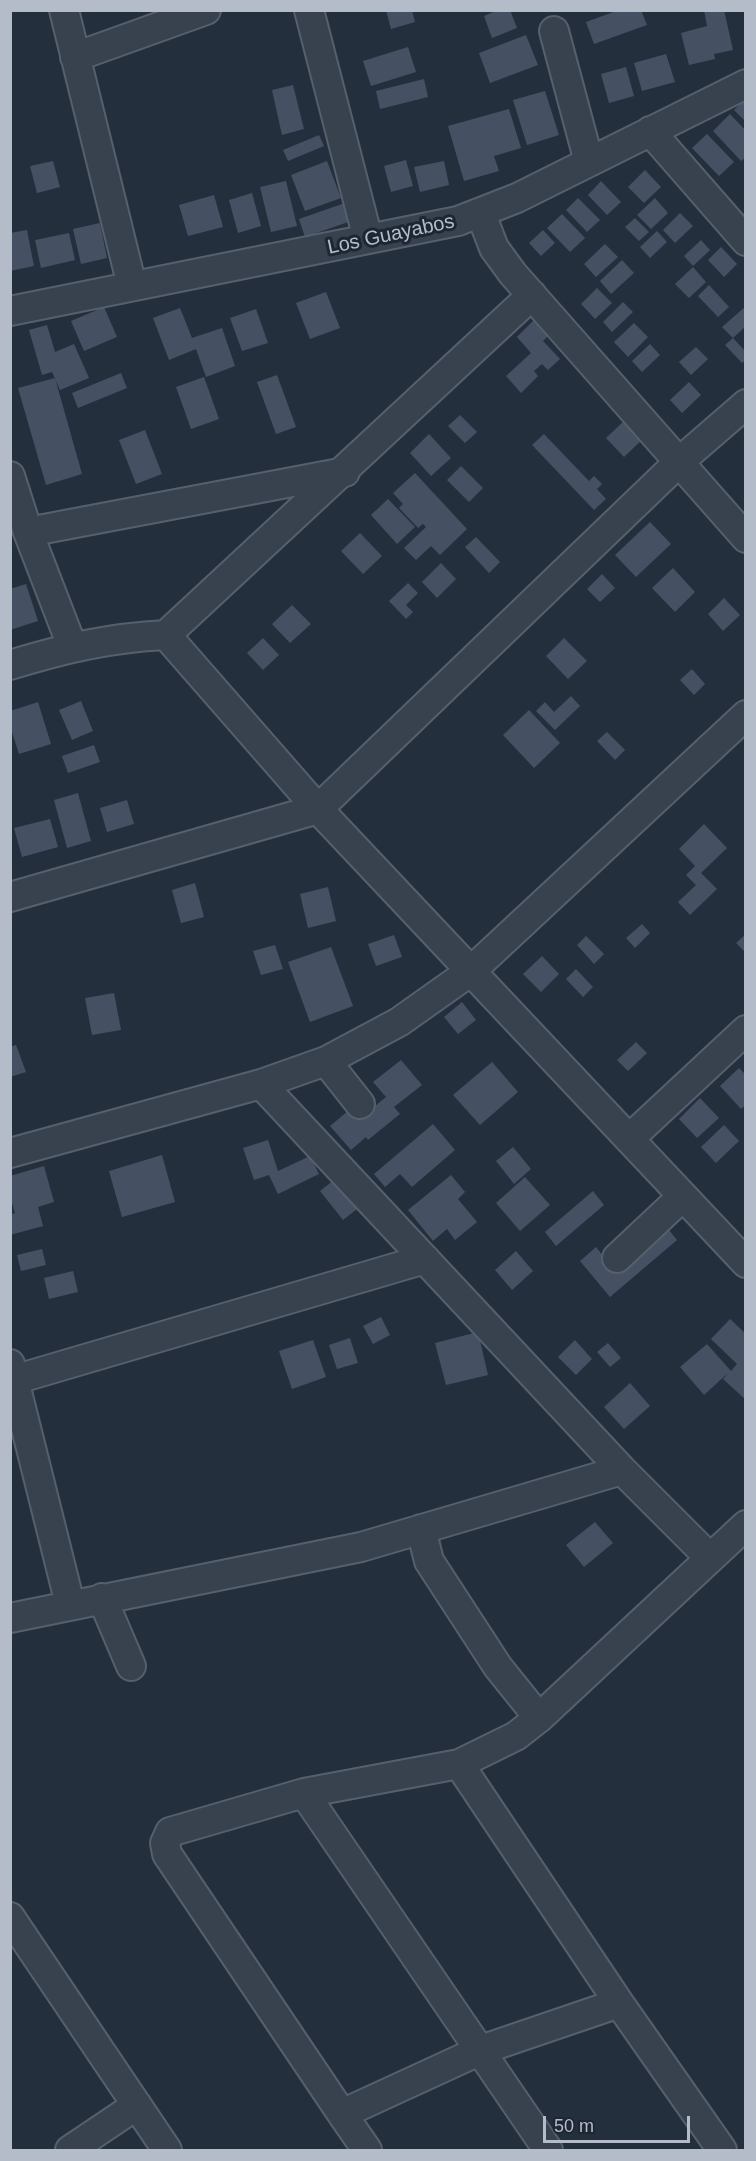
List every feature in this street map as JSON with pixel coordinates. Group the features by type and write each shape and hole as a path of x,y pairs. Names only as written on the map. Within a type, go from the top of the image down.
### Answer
{"street":[{"path":"64,10 132,286"},
{"path":"75,57 206,10"},
{"path":"309,10 368,239"},
{"path":"554,31 589,162"},
{"name":"Los Guayabos","path":"10,311 458,221 480,214 746,84"},
{"path":"650,131 746,242"},
{"path":"480,214 494,248 532,296 746,538"},
{"path":"10,665 72,646 117,638 166,635 345,472 532,296"},
{"path":"10,897 318,809 679,462 746,404"},
{"path":"28,532 345,472"},
{"path":"10,476 28,532 72,646"},
{"path":"166,635 318,809 746,1263"},
{"path":"10,1153 261,1084 326,1061 399,1022 471,971 746,715"},
{"path":"629,1139 746,1030"},
{"path":"326,1061 360,1104"},
{"path":"261,1084 622,1470 710,1558"},
{"path":"617,1258 683,1196"},
{"path":"70,1604 12,1375 425,1259"},
{"path":"10,1618 70,1604 361,1547 622,1470"},
{"path":"367,2151 167,1854 165,1843 170,1832 304,1793 459,1764 516,1736 539,1718 746,1525"},
{"path":"421,1529 429,1561 498,1667 539,1718"},
{"path":"102,1598 131,1666"},
{"path":"459,1764 619,2003 722,2151"},
{"path":"304,1793 548,2151"},
{"path":"10,1917 167,2151"},
{"path":"342,2114 481,2050 619,2003"},
{"path":"70,2151 137,2105"}],"building":[{"path":"386,10 412,10 415,22 391,29"},
{"path":"498,10 510,10 517,28 492,38 484,16"},
{"path":"619,10 641,10 647,25 594,44 586,22"},
{"path":"704,10 724,10 733,50 714,54 715,59 689,65 681,33 707,26"},
{"path":"526,35 538,65 490,83 479,53"},
{"path":"408,47 416,72 371,86 363,61"},
{"path":"666,54 675,82 642,91 634,63"},
{"path":"626,67 634,96 609,103 601,74"},
{"path":"424,79 428,97 380,109 376,91"},
{"path":"293,85 304,129 282,135 272,90"},
{"path":"545,91 559,135 527,145 513,100"},
{"path":"746,98 746,122 734,110"},
{"path":"509,109 521,148 494,156 499,171 464,181 448,126"},
{"path":"730,114 746,131 746,157 741,161 713,131"},
{"path":"707,134 734,162 719,176 692,148"},
{"path":"319,135 324,146 288,161 283,150"},
{"path":"406,160 413,186 391,192 384,166"},
{"path":"53,161 60,187 37,193 30,166"},
{"path":"327,161 341,198 305,211 291,175"},
{"path":"444,161 449,185 420,192 414,167"},
{"path":"645,170 661,187 644,203 628,187"},
{"path":"286,181 297,226 271,232 260,187"},
{"path":"601,181 621,202 607,215 588,195"},
{"path":"252,193 261,226 238,233 229,200"},
{"path":"214,195 223,227 188,236 179,205"},
{"path":"578,198 600,220 587,232 566,210"},
{"path":"655,198 668,213 651,229 637,215"},
{"path":"345,203 351,221 305,237 299,219"},
{"path":"680,213 693,226 675,243 663,230"},
{"path":"562,214 585,238 570,252 547,228"},
{"path":"635,218 649,232 639,241 625,227"},
{"path":"100,223 107,258 81,264 73,229"},
{"path":"27,230 34,266 10,271 10,233"},
{"path":"543,230 555,243 541,256 529,243"},
{"path":"657,231 667,242 650,258 640,247"},
{"path":"69,233 75,260 41,268 35,240"},
{"path":"701,240 710,250 693,266 684,256"},
{"path":"605,244 618,257 596,277 584,264"},
{"path":"721,247 737,264 724,277 708,260"},
{"path":"622,260 634,273 611,294 600,281"},
{"path":"693,267 706,282 689,298 675,284"},
{"path":"709,285 729,307 718,317 698,296"},
{"path":"597,288 612,303 595,319 581,304"},
{"path":"326,292 340,328 310,339 296,303"},
{"path":"623,302 633,312 612,332 603,322"},
{"path":"746,306 746,326 733,338 722,327"},
{"path":"104,307 117,337 84,351 71,321"},
{"path":"180,308 192,338 222,328 235,366 206,377 196,349 169,360 153,318"},
{"path":"256,309 268,343 242,351 230,318"},
{"path":"534,320 549,335 543,341 560,359 548,370 542,364 534,371 538,376 521,393 506,376 531,353 517,337"},
{"path":"634,323 648,337 628,357 614,342"},
{"path":"47,325 55,352 74,344 89,378 60,390 52,372 42,375 29,330"},
{"path":"733,338 746,352 746,360 742,363 725,345"},
{"path":"650,344 660,355 642,372 632,361"},
{"path":"696,347 708,359 691,375 679,362"},
{"path":"121,373 127,388 78,408 72,393"},
{"path":"277,375 296,427 276,434 257,382"},
{"path":"204,377 219,419 191,429 176,387"},
{"path":"55,378 82,474 46,485 18,388"},
{"path":"689,382 701,395 682,413 670,400"},
{"path":"460,415 477,432 465,443 448,426"},
{"path":"627,418 645,437 624,457 606,438"},
{"path":"145,430 162,474 136,484 119,440"},
{"path":"429,434 451,458 431,476 410,453"},
{"path":"544,434 589,481 594,476 602,484 597,489 606,499 594,510 532,445"},
{"path":"461,466 483,488 469,502 447,480"},
{"path":"415,473 467,529 440,555 431,546 416,560 404,548 426,527 423,524 418,528 399,508 403,504 393,493"},
{"path":"388,499 415,527 397,544 371,515"},
{"path":"650,522 671,544 636,577 615,555"},
{"path":"360,533 382,556 363,574 341,551"},
{"path":"476,537 500,562 489,573 465,547"},
{"path":"441,563 456,579 437,598 422,582"},
{"path":"673,568 695,592 675,612 652,588"},
{"path":"602,574 615,588 600,602 587,589"},
{"path":"408,583 418,593 406,605 413,612 406,619 389,601"},
{"path":"26,584 38,621 10,630 10,589"},
{"path":"724,598 740,615 723,631 708,614"},
{"path":"292,605 311,624 290,643 272,624"},
{"path":"263,638 279,655 263,670 247,653"},
{"path":"564,638 587,661 568,679 546,656"},
{"path":"692,669 705,684 694,695 680,680"},
{"path":"571,696 580,706 555,730 536,711 545,702 554,712"},
{"path":"81,701 93,731 72,740 59,710"},
{"path":"38,702 51,744 19,754 10,726 10,711"},
{"path":"529,710 560,743 534,768 503,735"},
{"path":"607,732 625,750 615,760 597,741"},
{"path":"94,745 100,762 68,773 62,756"},
{"path":"78,793 91,841 67,848 54,800"},
{"path":"127,800 134,824 107,832 100,808"},
{"path":"50,819 58,847 22,857 14,828"},
{"path":"704,824 727,848 701,873 717,889 690,915 678,902 696,885 686,875 695,866 679,849"},
{"path":"195,883 204,917 181,923 172,890"},
{"path":"328,887 336,921 308,928 300,894"},
{"path":"642,924 650,933 635,948 626,938"},
{"path":"746,934 746,953 736,943"},
{"path":"394,935 402,957 376,966 368,944"},
{"path":"586,936 604,954 594,964 577,945"},
{"path":"275,945 283,969 261,975 253,951"},
{"path":"331,947 353,1006 310,1022 288,962"},
{"path":"542,956 559,974 541,992 523,974"},
{"path":"576,969 593,987 583,997 566,979"},
{"path":"114,993 121,1030 92,1035 85,998"},
{"path":"462,1002 476,1020 458,1034 444,1017"},
{"path":"636,1042 647,1053 628,1071 617,1060"},
{"path":"16,1045 26,1072 10,1077 10,1047"},
{"path":"401,1060 422,1085 394,1107 400,1114 368,1140 366,1137 351,1150 330,1126 354,1106 363,1116 386,1097 373,1082"},
{"path":"492,1062 518,1092 480,1125 453,1095"},
{"path":"739,1068 746,1075 746,1105 741,1109 720,1086"},
{"path":"700,1098 719,1118 697,1138 679,1119"},
{"path":"433,1124 455,1150 412,1187 400,1174 385,1187 374,1174"},
{"path":"724,1125 739,1141 716,1163 701,1147"},
{"path":"268,1140 278,1171 310,1156 319,1174 278,1194 269,1175 254,1180 243,1148"},
{"path":"513,1147 531,1169 514,1184 496,1161"},
{"path":"162,1155 175,1202 122,1217 109,1171"},
{"path":"44,1166 54,1202 38,1207 43,1226 10,1235 10,1215 15,1213 10,1196 10,1176"},
{"path":"451,1175 465,1192 458,1199 477,1222 455,1240 447,1229 433,1241 408,1210"},
{"path":"525,1177 550,1205 520,1231 496,1203"},
{"path":"334,1180 357,1209 343,1220 320,1191"},
{"path":"593,1191 604,1205 556,1246 545,1232"},
{"path":"665,1225 677,1240 610,1297 580,1261 596,1247 613,1268"},
{"path":"42,1249 46,1265 21,1271 17,1255"},
{"path":"516,1251 533,1271 512,1290 495,1270"},
{"path":"73,1271 78,1292 49,1299 44,1278"},
{"path":"381,1317 390,1335 373,1344 363,1326"},
{"path":"730,1319 746,1334 746,1400 723,1379 728,1373 704,1395 680,1367 707,1344 731,1371 737,1364 711,1339"},
{"path":"478,1332 488,1375 446,1385 435,1343"},
{"path":"350,1338 358,1363 337,1369 329,1345"},
{"path":"313,1340 326,1377 292,1389 279,1351"},
{"path":"575,1340 592,1359 576,1375 558,1357"},
{"path":"608,1343 621,1358 610,1367 597,1352"},
{"path":"630,1383 650,1406 624,1429 604,1407"},
{"path":"595,1522 613,1543 584,1567 566,1545"}]}
